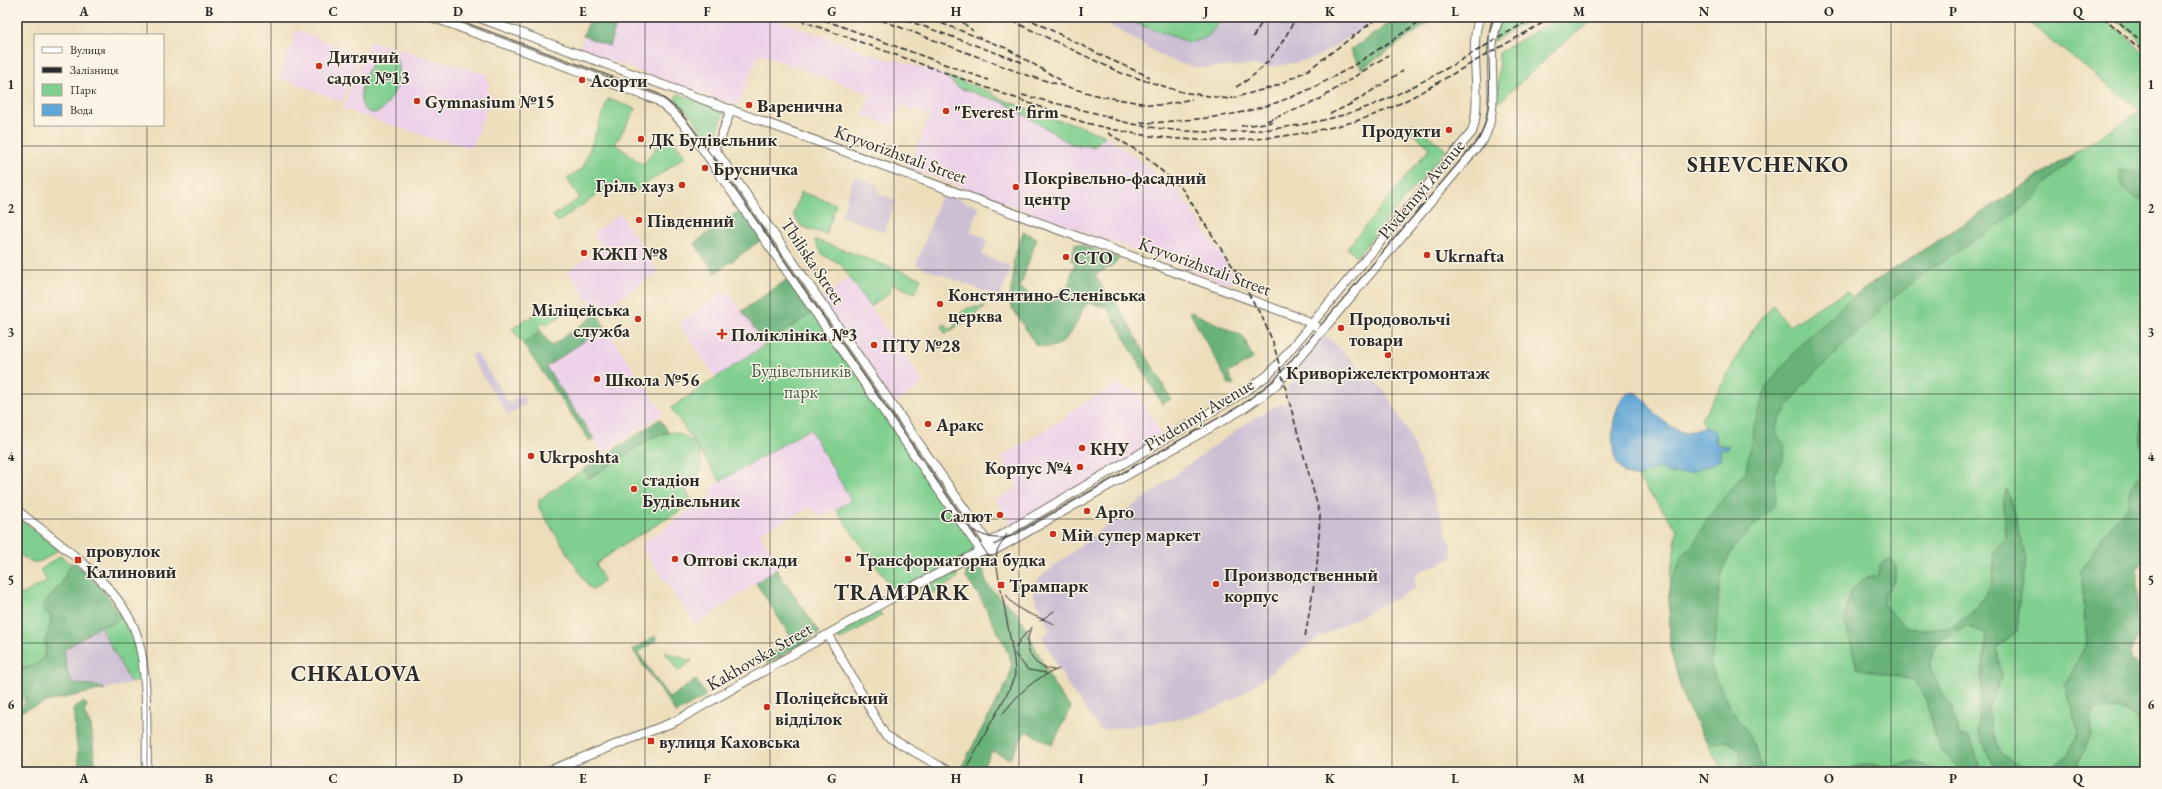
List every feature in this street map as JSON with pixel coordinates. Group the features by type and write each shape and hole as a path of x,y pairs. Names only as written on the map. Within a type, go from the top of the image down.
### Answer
{"main road":[{"path":"432,17 657,100 678,119 705,155 714,148 720,140 731,109"},
{"name":"Kryvorizhstali Street","path":"477,17 1313,322 1323,330"},
{"name":"Pivdennyi Avenue","path":"981,551 988,542 1244,393 1268,375 1472,132 1476,117 1476,42 1480,17"},
{"name":"Pivdennyi Avenue","path":"981,551 993,551 1259,398 1278,383 1483,140 1490,125 1493,41 1495,27 1500,17"},
{"name":"Tbiliska Street","path":"714,148 993,551"},
{"name":"Tbiliska Street","path":"705,155 981,551"},
{"path":"17,510 84,565 115,596 129,617 137,636 143,667 147,772"},
{"name":"Kakhovska Street","path":"546,772 676,721 897,595 981,551"},
{"path":"828,635 885,735 950,772"}],"shaded area":[{"path":"591,17 769,17 889,60 897,60 944,75 959,88 1005,103 1071,144 1094,147 1105,136 1138,159 1178,191 1234,274 1231,285 909,168 929,115 900,105 892,126 863,115 870,94 759,53 737,107 579,49"},
{"path":"1096,17 1381,17 1315,58 1274,67 1251,65 1199,68 1166,58"},
{"name":"Дитячий садок №13","path":"297,30 360,55 342,102 279,77"},
{"name":"Gymnasium №15","path":"369,41 487,74 485,80 490,82 486,92 492,94 472,149 441,139 440,141 343,109"},
{"path":"854,176 877,184 879,194 896,201 884,232 841,216"},
{"path":"942,193 979,207 970,232 988,239 982,255 1011,266 1000,297 916,265"},
{"path":"620,214 658,272 597,314 568,271 603,247 593,233"},
{"name":"ПТУ №28","path":"850,278 924,383 893,405 819,300"},
{"name":"Поліклініка №3","path":"727,290 765,344 716,378 679,323"},
{"name":"Школа №56","path":"605,327 663,413 604,453 546,367"},
{"path":"1325,335 1385,391 1411,438 1442,519 1453,554 1451,559 1421,571 1414,578 1416,588 1318,638 1243,693 1217,708 1180,719 1101,730 1068,686 1042,636 1050,631 1033,593 1037,580 1094,535 1213,447 1247,423 1276,406 1287,402 1287,386 1304,375 1299,366"},
{"path":"476,352 509,403 522,395 527,403 508,415 470,356"},
{"name":"КНУ","path":"1120,383 1126,392 1134,388 1164,439 1014,528 996,500 1019,486 1001,457 1070,415 1068,412"},
{"path":"810,429 851,500 822,517 811,507 759,533 781,565 696,625 640,545 711,496 711,488 720,481"},
{"path":"100,626 131,683 105,689 93,685 73,684 67,670 64,650"}],"green space":[{"path":"591,17 619,17 609,46 583,36"},
{"path":"1118,17 1219,17 1212,32 1208,36 1200,40 1188,42"},
{"path":"1399,17 1437,17 1362,69 1350,50"},
{"path":"1500,17 1535,17 1493,41"},
{"path":"1559,17 1596,17 1559,47 1498,103 1499,53"},
{"path":"2022,17 2103,17 2145,53 2145,419 2141,420 2141,442 2145,470 2130,488 2128,506 2104,534 2084,615 2087,642 2065,686 2078,732 2068,755 2050,769 2022,767 2001,754 1993,734 1988,707 2002,676 1996,648 2017,631 2020,592 2027,559 2010,497 2004,500 2005,539 1994,551 1992,584 1975,610 1952,627 1933,630 1904,627 1883,604 1885,594 1894,582 1897,566 1889,559 1881,564 1877,576 1863,579 1850,593 1845,622 1857,668 1914,680 1925,697 1939,747 1962,772 1938,772 1915,761 1894,766 1856,765 1847,772 1723,772 1684,700 1670,647 1669,589 1677,529 1638,478 1653,469 1661,468 1669,472 1676,473 1684,472 1699,465 1720,450 1723,445 1718,445 1715,441 1715,431 1704,427 1701,419 1753,330 1773,305 1789,326 1825,303 1847,292 1852,298 1892,270 2140,111"},
{"path":"2113,17 2145,17 2145,45"},
{"path":"381,53 392,55 398,62 399,72 393,94 387,104 380,111 374,113 366,110 362,104 362,84 371,65 376,57"},
{"path":"944,75 993,93 994,96 1056,120 1075,124 1105,136 1094,147 1071,144 1005,103 959,88"},
{"path":"680,94 724,112 714,143 711,146 696,121 675,99 677,95"},
{"path":"608,99 636,109 615,144 643,165 667,133 686,156 630,195 618,180 558,222 553,216 580,198 567,179 583,168"},
{"path":"1413,123 1446,150 1357,256 1347,248 1430,148 1408,129"},
{"path":"2074,158 2042,187 2038,196 1996,227 1927,271 1888,302 1802,386 1779,420 1775,433 1785,445 1783,461 1774,473 1776,504 1741,539 1729,555 1725,564 1719,589 1715,639 1709,663 1729,706 1750,735 1763,772 1741,772 1738,748 1727,741 1713,743 1703,736 1684,700 1670,647 1669,589 1682,556 1695,542 1708,517 1746,471 1755,422 1767,386 1803,342 1851,298 1892,270 2066,159"},
{"path":"2119,170 2145,174 2145,201 2133,197 2126,191 2122,183"},
{"path":"801,192 836,204 826,235 801,226 793,214"},
{"path":"743,208 764,238 715,273 694,243"},
{"path":"1023,232 1037,238 1020,287 1029,294 1054,302 1061,288 1067,289 1075,262 1071,260 1075,243 1119,258 1112,266 1095,275 1108,296 1116,302 1171,399 1162,404 1107,307 1090,303 1085,305 1073,330 1062,342 1055,346 1046,347 1036,345 1009,303 1014,273 1013,261"},
{"path":"816,240 921,278 915,293 893,284 888,294 870,307 840,263 824,256 814,241"},
{"path":"791,277 815,311 765,344 742,311"},
{"path":"544,306 549,314 559,307 563,314 547,325 544,322 538,326 541,331 523,344 512,329 527,318 529,320 532,317 531,316"},
{"path":"986,306 946,334 941,327 945,324 948,329 952,329 956,323 952,319 968,308"},
{"name":"Будівельників парк","path":"815,311 981,551 897,595 836,510 851,500 810,429 720,481 671,408"},
{"path":"1189,311 1243,336 1253,359 1228,373 1234,384 1230,386"},
{"path":"597,314 605,327 546,367 594,439 590,441 523,344 541,331 551,346"},
{"path":"660,419 668,432 655,436 589,478 583,470"},
{"path":"2145,419 2145,470 2141,442 2141,420"},
{"name":"стадіон Будівельник","path":"673,432 683,435 691,441 697,448 700,456 701,465 699,474 694,483 686,490 693,503 621,546 596,564 604,580 593,590 589,587 539,508 539,500 583,470 589,478 655,436"},
{"path":"2145,470 2145,557 2137,570 2138,636 2130,653 2132,662 2145,670 2145,724 2119,708 2092,711 2091,734 2079,763 2065,772 2004,772 1993,764 1977,730 1987,634 1967,625 1942,640 1936,646 1931,660 1932,669 1939,688 1951,704 1959,735 1970,738 1980,766 1984,772 1962,772 1939,747 1925,697 1914,680 1857,668 1845,622 1850,593 1863,579 1877,576 1881,564 1889,559 1897,566 1894,582 1885,594 1883,604 1905,627 1933,630 1952,627 1975,610 1992,584 1994,551 2005,539 2004,500 2006,489 2010,497 2027,559 2020,592 2017,631 1996,648 2002,676 1988,707 1993,734 2001,754 2022,767 2050,769 2068,755 2078,732 2065,686 2087,642 2081,571 2104,534 2128,506 2130,488"},
{"path":"22,520 57,548 57,551 37,562 33,562 23,557 17,552 17,521"},
{"path":"60,556 70,563 75,563 68,568 62,583 47,600 52,624 45,641 46,650 42,660 33,666 23,668 18,681 26,699 17,701 17,597 47,581 40,570"},
{"path":"75,563 100,586 123,618 112,624 100,626 64,650 67,670 73,684 93,685 105,689 46,702 17,713 17,710 23,706 26,699 18,681 19,671 38,663 44,657 46,652 46,641 51,615 45,613 42,607 62,583 68,568"},
{"path":"981,563 985,580 988,585 1018,615 1055,687 1071,708 1052,745 1026,731 1010,759 992,751 980,772 974,772 962,766 1009,678 1012,663 980,597 966,578 966,571 969,567"},
{"path":"776,569 820,633 767,664 764,658 793,640 756,583"},
{"path":"955,573 958,577 954,581 925,597 918,595 918,592 921,589"},
{"path":"878,610 882,615 840,640 837,635"},
{"path":"123,618 132,639 141,676 138,681 131,683 100,626 112,624"},
{"path":"1967,625 1987,634 1981,678 1993,764 2004,772 1984,772 1978,761 1970,738 1959,735 1952,712 1953,708 1942,694 1933,676 1930,658 1933,649 1941,639 1948,634"},
{"path":"655,636 658,639 638,653 669,698 696,680 706,696 676,713 633,650"},
{"path":"665,652 692,661 678,671"},
{"path":"84,702 87,705 84,713 91,726 96,772 78,772 79,764 73,710 76,706"},
{"path":"2119,708 2145,724 2145,772 2065,772 2079,763 2091,734 2092,711"},
{"path":"1915,761 1938,772 1847,772 1856,765 1894,766"}],"water":[{"path":"1636,392 1658,416 1672,427 1684,433 1704,427 1715,431 1715,441 1718,445 1730,446 1727,449 1720,450 1720,460 1690,472 1675,473 1668,472 1661,468 1653,469 1638,478 1623,472 1614,456 1614,421 1621,400 1627,394"}],"tram line":[{"path":"450,17 659,94 680,111 997,568"},
{"path":"973,530 993,538 1004,538 1015,535 1243,404 1276,378 1479,139 1488,107 1490,84 1489,33 1494,17"},
{"path":"964,772 1008,692 1015,675 1014,659 996,562 997,551 1007,534"},
{"path":"1006,594 1015,605 1027,613 1054,624"},
{"path":"1040,621 1054,611"},
{"path":"1032,627 1028,641 1030,655 1039,665 1054,670"},
{"path":"1016,648 1020,640 1029,630"},
{"path":"1015,654 1028,670 1046,673"},
{"path":"1001,716 1020,694 1034,682 1041,677 1059,669"}],"railway":[{"path":"791,17 1076,120 1111,129 1145,135 1181,139 1216,140 1286,136 1321,130 1369,117 1420,93 1553,17"},
{"path":"816,17 988,80"},
{"path":"873,17 1026,75 1099,96 1152,105 1164,105 1192,99"},
{"path":"898,17 1024,63"},
{"path":"925,17 1006,48 1062,81"},
{"path":"956,17 973,31"},
{"path":"1004,17 1121,73 1182,92 1229,99 1276,86 1308,70 1379,17"},
{"path":"1025,17 1109,59 1150,77"},
{"path":"1253,37 1265,17"},
{"path":"1236,87 1256,73 1272,57 1296,17"},
{"path":"1140,122 1151,123 1220,116 1254,109 1284,100 1313,88 1340,73 1426,17"},
{"path":"1106,117 1138,125 1172,130 1208,132 1282,128 1318,121 1351,112 1402,92 1441,72 1535,17"},
{"path":"2103,17 2145,53"},
{"path":"2113,17 2142,42"},
{"path":"1267,121 1317,101 1388,55"},
{"path":"1330,114 1351,104 1403,71"},
{"path":"1022,95 1111,117"},
{"path":"1241,126 1273,122"},
{"path":"1108,133 1144,155 1183,190 1233,267 1262,317 1273,342 1320,515 1317,567 1305,637"}],"place":[{"name":"Дитячий садок №13","path":"319,66"},
{"name":"Асорти","path":"582,80"},
{"name":"Gymnasium №15","path":"417,101"},
{"name":"Варенична","path":"749,105"},
{"name":"\"Everest\" firm","path":"946,111"},
{"name":"Продукти","path":"1449,130"},
{"name":"ДК Будівельник","path":"641,139"},
{"name":"Брусничка","path":"705,168"},
{"name":"Гріль хауз","path":"682,185"},
{"name":"Покрівельно-фасадний центр","path":"1016,187"},
{"name":"Південний","path":"639,220"},
{"name":"КЖП №8","path":"584,253"},
{"name":"Ukrnafta","path":"1427,255"},
{"name":"СТО","path":"1066,257"},
{"name":"Констянтино-Єленівська церква","path":"940,304"},
{"name":"Міліцейська служба","path":"638,319"},
{"name":"Продовольчі товари","path":"1341,328"},
{"name":"Поліклініка №3","path":"722,334"},
{"name":"ПТУ №28","path":"874,345"},
{"name":"Криворіжелектромонтаж","path":"1388,355"},
{"name":"Школа №56","path":"597,379"},
{"name":"Аракс","path":"928,424"},
{"name":"КНУ","path":"1082,448"},
{"name":"Ukrposhta","path":"531,456"},
{"name":"Корпус №4","path":"1080,467"},
{"name":"стадіон Будівельник","path":"634,489"},
{"name":"Арго","path":"1087,511"},
{"name":"Салют","path":"1000,515"},
{"name":"Мій супер маркет","path":"1053,534"},
{"name":"Оптові склади","path":"675,559"},
{"name":"Трансформаторна будка","path":"848,559"},
{"name":"провулок Калиновий","path":"78,560"},
{"name":"Производственный корпус","path":"1216,584"},
{"name":"Трампарк","path":"1001,585"},
{"name":"Поліцейський відділок","path":"767,707"},
{"name":"вулиця Каховська","path":"651,741"}],"district":[{"name":"SHEVCHENKO","path":"1768,164"},
{"name":"TRAMPARK","path":"902,592"},
{"name":"CHKALOVA","path":"356,673"}]}
